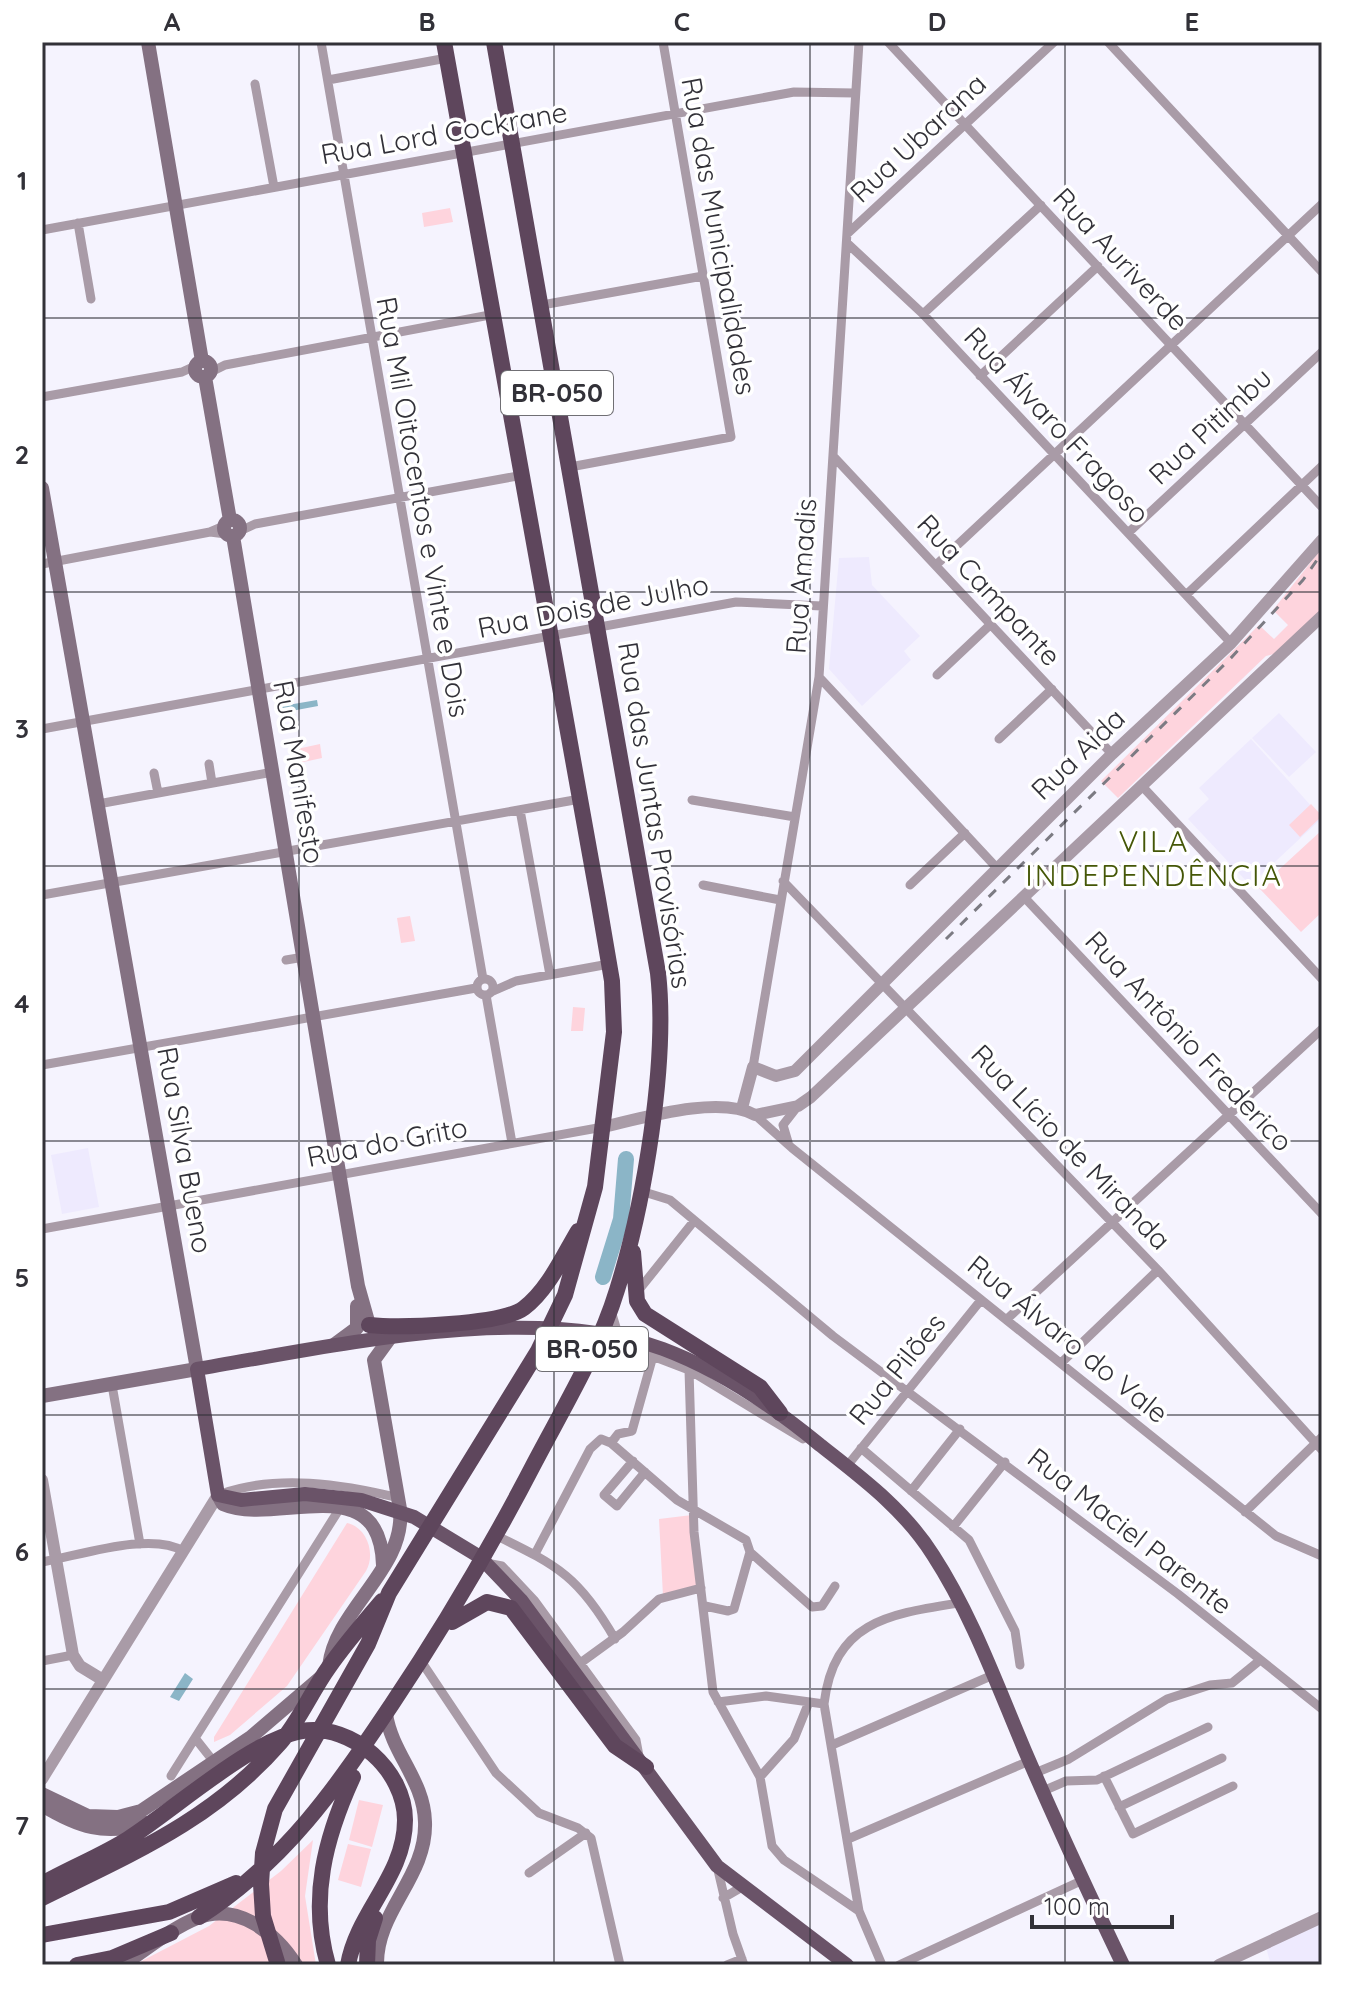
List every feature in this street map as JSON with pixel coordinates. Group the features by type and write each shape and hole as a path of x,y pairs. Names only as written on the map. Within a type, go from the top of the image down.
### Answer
{"highway":[{"name":"Rua das Juntas Provisórias","path":"376,1730 444,1627 497,1536 578,1379 612,1303 641,1191 643,1119 660,1032 659,982 592,629 570,467 542,305 507,144 494,42"},
{"name":"BR-050","path":"278,1965 263,1916 263,1853 275,1809 368,1644 389,1593 538,1351 565,1295 589,1213 608,1126 614,1032 609,964 580,799 557,635 523,475 468,151 446,50"},
{"path":"369,1325 405,1327 496,1318 517,1312 533,1300 552,1275 589,1213"},
{"path":"632,1235 636,1294 645,1314 760,1387 780,1413"},
{"path":"42,1898 158,1842 209,1809 281,1742 326,1671 389,1593"},
{"path":"444,1627 479,1604 495,1602 511,1608 615,1746 639,1759"},
{"name":"BR-050","path":"328,1965 319,1914 319,1886 327,1843 338,1810 376,1730"},
{"path":"199,1917 282,1852 309,1823 376,1730"},
{"path":"42,1884 125,1841 275,1740 304,1731 350,1740 373,1753 390,1772 402,1797 405,1821 400,1854 356,1937 348,1965"},
{"path":"42,1935 169,1912 252,1875"},
{"path":"367,1965 376,1903"},
{"path":"77,1965 112,1958 171,1933"}],"main road":[{"name":"Rua Manifesto","path":"148,42 228,529 259,689 341,1176"},
{"name":"Rua Silva Bueno","path":"42,488 49,562 83,721 218,1495"},
{"path":"341,1176 358,1286 369,1325 392,1338"},
{"path":"332,1346 357,1328 358,1286"},
{"path":"42,1396 332,1346 392,1338 537,1328 617,1337 691,1361 780,1413 822,1446 885,1497 932,1553 993,1675 1123,1965"},
{"path":"45,1799 88,1816 131,1815 162,1800 251,1737 326,1671 336,1640 383,1566 400,1531 399,1498 374,1360 392,1338"},
{"path":"218,1495 241,1500 305,1494 361,1500 414,1517 443,1531 502,1577 717,1866 847,1965"},
{"path":"218,1495 223,1504 244,1510 313,1505 340,1508 362,1516 371,1523 382,1545 383,1566"},
{"path":"377,1965 383,1926 418,1864 425,1824 420,1791 393,1746 386,1714"},
{"path":"45,1799 67,1820 96,1830 129,1828 162,1817"},
{"path":"122,1965 199,1917 218,1916 256,1924 279,1941 296,1965"}],"street":[{"name":"Rua Mil Oitocentos e Vinte e Dois","path":"321,42 426,659 489,994"},
{"name":"Rua das Municipalidades","path":"570,467 730,438 663,42"},
{"name":"Rua Amadis","path":"742,1108 753,1067 819,677 859,42"},
{"name":"Rua Auriverde","path":"888,42 1322,507"},
{"name":"Rua Ubarana","path":"847,238 863,219 1054,42"},
{"path":"1108,42 1322,272"},
{"path":"328,80 446,50"},
{"path":"255,84 274,187"},
{"name":"Rua Lord Cockrane","path":"42,230 806,91 854,93"},
{"path":"936,565 1322,204"},
{"path":"923,314 1041,205"},
{"path":"848,211 863,219"},
{"path":"78,223 91,299"},
{"name":"Rua Álvaro Fragoso","path":"847,238 923,314 1231,643"},
{"path":"980,376 1098,266"},
{"path":"542,305 703,276"},
{"path":"42,397 495,314"},
{"name":"Rua Pitimbu","path":"1128,533 1322,352"},
{"name":"Rua Campante","path":"834,457 1112,754"},
{"path":"1186,595 1322,466"},
{"path":"49,562 523,475"},
{"name":"Rua Aida","path":"753,1067 776,1076 795,1071 996,867 1231,643 1322,540"},
{"name":"Rua Dois de Julho","path":"42,729 744,601 822,606"},
{"path":"792,1148 783,1125 798,1106 1322,616"},
{"path":"937,675 991,624"},
{"path":"819,677 996,867"},
{"path":"999,739 1052,689"},
{"path":"209,764 212,783"},
{"path":"98,804 273,772"},
{"path":"154,773 158,793"},
{"path":"1141,785 1322,979"},
{"path":"42,895 580,799"},
{"path":"692,800 795,817"},
{"path":"520,810 550,975"},
{"path":"910,885 965,833"},
{"name":"Rua Lício de Miranda","path":"783,881 907,1006 1320,1443"},
{"path":"703,885 780,900"},
{"name":"Rua Antônio Frederico","path":"1024,897 1322,1214"},
{"path":"286,960 304,957"},
{"path":"42,1065 476,988 486,980 516,981 609,964"},
{"path":"489,994 516,981"},
{"path":"476,988 489,994"},
{"path":"489,994 512,1143"},
{"path":"1007,1319 1322,1029"},
{"path":"755,1115 798,1106"},
{"name":"Rua do Grito","path":"42,1229 643,1119 713,1107 742,1108"},
{"name":"Rua Álvaro do Vale","path":"742,1108 755,1115 792,1148 1276,1536 1322,1556"},
{"name":"Rua Maciel Parente","path":"641,1191 664,1196 908,1392 1178,1594 1322,1709"},
{"path":"636,1294 694,1221"},
{"path":"1061,1363 1158,1270"},
{"name":"Rua Pilões","path":"847,1466 981,1300"},
{"path":"612,1303 614,1328 621,1344 689,1370 808,1441 822,1446"},
{"path":"611,1443 618,1434 632,1431 653,1356"},
{"path":"689,1370 692,1507 713,1692 760,1777 767,1829 777,1854 859,1911"},
{"path":"112,1385 140,1544"},
{"path":"911,1491 960,1429"},
{"path":"535,1554 590,1449 601,1439 611,1443 677,1500 746,1540 749,1549 812,1607 822,1606 835,1586"},
{"path":"1245,1512 1320,1443"},
{"path":"861,1448 953,1527 975,1550 1015,1631 1020,1665"},
{"path":"633,1461 604,1495 617,1506 645,1472"},
{"path":"953,1527 1005,1462"},
{"path":"42,1480 73,1655 80,1666 103,1680"},
{"path":"45,1799 43,1778 218,1495 262,1487 314,1483 399,1498"},
{"path":"171,1776 340,1508"},
{"path":"497,1536 565,1573 592,1598 615,1639"},
{"path":"42,1562 140,1544 161,1543 183,1551"},
{"path":"705,1606 728,1611 734,1609 749,1549"},
{"path":"482,1563 497,1564 507,1570 534,1600 636,1740 639,1759"},
{"path":"579,1664 615,1639 659,1599 701,1588"},
{"path":"882,1965 859,1911 824,1704 833,1666 845,1645 863,1627 885,1617 959,1603"},
{"path":"42,1661 73,1655"},
{"path":"421,1661 496,1773 545,1817 586,1833 594,1844 620,1965"},
{"path":"848,1839 1032,1767 1069,1759 1167,1699 1210,1685 1232,1683 1259,1661"},
{"path":"832,1745 993,1675"},
{"path":"718,1702 766,1696 824,1704"},
{"path":"760,1777 794,1739 809,1702"},
{"path":"1043,1791 1066,1781 1092,1781 1208,1727"},
{"path":"195,1738 214,1762"},
{"path":"1119,1807 1222,1758"},
{"path":"1104,1776 1132,1834 1233,1786"},
{"path":"529,1873 586,1833"},
{"path":"717,1866 723,1898 743,1962 727,1965"},
{"path":"899,1965 1083,1880"},
{"path":"723,1898 742,1887"},
{"path":"1219,1965 1322,1917"}],"shaded area":[{"path":"450,208 453,222 424,227 422,213"},
{"path":"1322,548 1322,610 1274,654 1266,656 1118,798 1101,781 1259,625 1274,639 1288,625 1273,610"},
{"path":"869,557 872,585 920,636 904,651 911,660 862,706 829,669 839,558"},
{"path":"1279,713 1316,752 1289,777 1252,738"},
{"path":"1251,739 1322,818 1250,885 1188,819 1209,799 1199,788"},
{"path":"320,744 322,758 299,763 297,749"},
{"path":"1311,804 1322,816 1300,837 1289,825"},
{"path":"1322,830 1322,912 1301,932 1259,888"},
{"path":"410,916 415,941 401,943 397,918"},
{"path":"573,1007 585,1008 583,1031 571,1031"},
{"path":"88,1148 99,1207 62,1214 51,1155"},
{"path":"692,1515 701,1588 663,1596 659,1519"},
{"path":"347,1523 360,1530 368,1542 370,1557 366,1571 287,1686 230,1735 214,1742 214,1737"},
{"path":"359,1800 383,1805 372,1847 349,1840"},
{"path":"313,1840 305,1896 316,1965 134,1965 209,1926 281,1871"},
{"path":"348,1844 371,1849 361,1887 338,1880"},
{"path":"1322,1910 1322,1965 1271,1965 1265,1944"}],"water":[{"path":"317,700 318,706 286,712 284,719 282,706"},
{"path":"185,1673 193,1679 179,1701 170,1697"}],"waterway":[{"path":"603,1277 621,1219 626,1159"}],"railway":[{"path":"946,939 1230,659 1303,580 1322,553"}],"district":[{"name":"VILA INDEPENDÊNCIA","path":"1154,859"}]}
